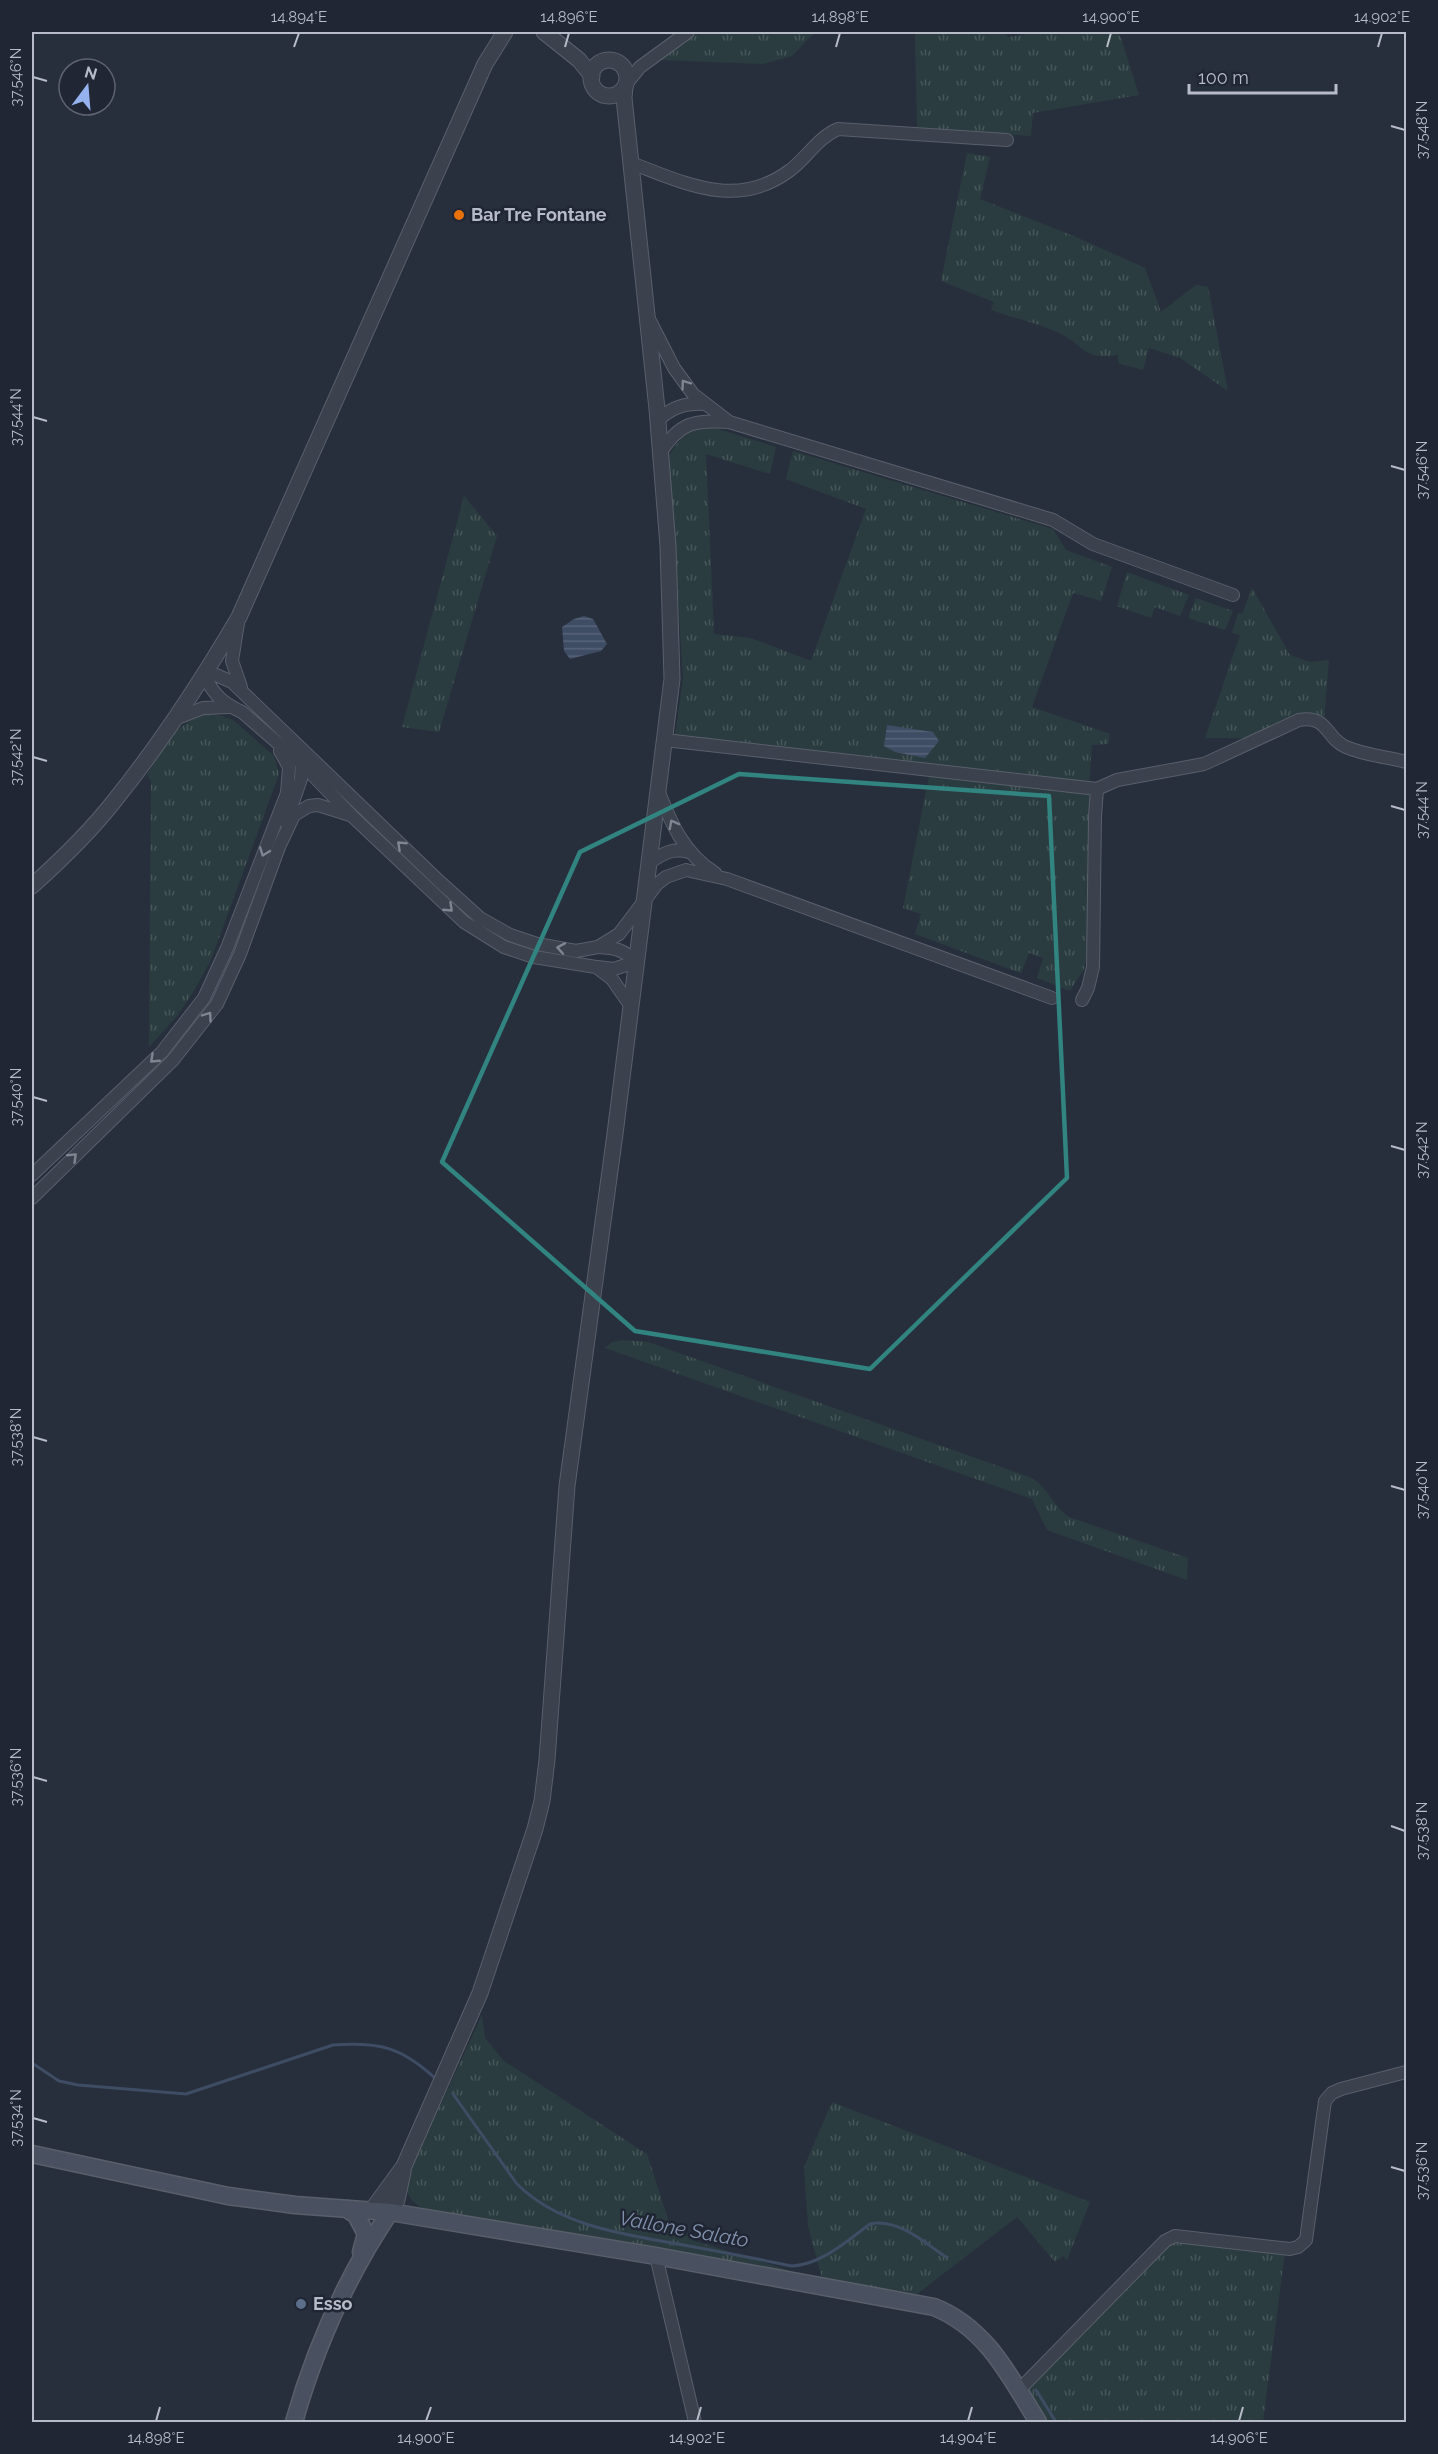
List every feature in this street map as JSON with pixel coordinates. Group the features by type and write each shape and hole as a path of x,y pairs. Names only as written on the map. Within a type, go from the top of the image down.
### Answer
{"main road":[{"path":"32,2154 237,2198 351,2209 380,2207 416,2216 656,2256 934,2307 957,2318 982,2337 998,2356 1038,2422"},
{"path":"294,2422 322,2339 373,2231 380,2207"},
{"path":"351,2209 373,2231"},
{"path":"373,2231 395,2219 416,2216"}],"street":[{"path":"485,64 491,32"},
{"path":"32,886 60,860 114,801 205,675 239,617 485,64 505,32"},
{"path":"544,32 579,60 591,76 594,87 617,109 628,133"},
{"path":"380,2207 404,2166 480,1993 514,1895 542,1801 548,1760 567,1486 642,903 652,858 672,679 668,546 660,453 660,414 647,316 628,133 627,73 622,65 614,61 604,61 581,53 553,32"},
{"path":"605,96 617,95 640,67 688,32"},
{"path":"591,76 595,68 604,61"},
{"path":"631,163 709,190 738,191 756,187 789,172 828,133 838,129 1007,140"},
{"path":"647,316 674,368 693,394 729,422"},
{"path":"660,414 692,403 705,405"},
{"path":"660,414 693,422 729,422 1053,520 1093,544 1233,595"},
{"path":"660,453 674,434 693,422"},
{"path":"239,617 232,661 234,672 246,696"},
{"path":"205,675 225,678 246,696 480,918 510,935 537,944 576,951 598,947 614,948 626,952 635,962"},
{"path":"205,675 216,696 242,712 302,764 352,816 464,922 484,936 504,947 534,957 614,969 635,962"},
{"path":"175,719 203,708 230,706"},
{"path":"665,740 1097,789 1117,780 1204,764 1299,720 1308,718 1324,725 1344,747 1407,762"},
{"path":"32,1198 173,1060 217,1004 240,954 301,779 302,764 298,751 286,735"},
{"path":"273,740 289,767 287,793"},
{"path":"32,1175 162,1052 204,998 227,948 295,770 302,764 312,765 335,782"},
{"path":"1082,1000 1088,988 1093,967 1097,789"},
{"path":"658,790 670,821 689,852 705,866 727,879"},
{"path":"279,847 294,815 309,806 328,807 352,816"},
{"path":"652,858 670,851 689,852"},
{"path":"652,858 669,869 686,870 727,879 1052,998"},
{"path":"598,947 619,934 642,903 666,877 686,870"},
{"path":"596,967 612,979 630,1005"},
{"path":"1019,2390 1165,2241 1174,2236 1290,2248 1302,2245 1306,2240 1326,2101 1332,2093 1341,2089 1407,2073"},
{"path":"380,2207 396,2200 404,2166"},
{"path":"399,2188 407,2205 416,2216"},
{"path":"656,2256 695,2422"}],"highlighted area":[{"path":"739,774 1049,796 1067,1178 870,1369 635,1331 442,1162 580,852"}],"green space":[{"path":"699,32 815,32 792,56 763,64 661,60"},
{"path":"915,32 1005,32 1008,37 1040,32 1119,32 1139,95 1033,113 1031,136 917,129"},
{"path":"967,153 990,157 980,199 1076,237 1145,268 1161,312 1196,285 1208,287 1228,391 1180,358 1149,348 1143,370 1118,363 1118,355 1091,354 1059,333 991,310 994,302 941,281"},
{"path":"703,426 776,447 770,474 706,454 714,634 751,638 811,661 866,509 786,479 793,451 1053,529 1066,550 1112,567 1101,601 1073,593 1032,707 1110,734 1108,744 1092,745 1089,786 675,737 683,678 669,455 683,437"},
{"path":"464,496 497,536 439,732 402,727"},
{"path":"1127,572 1189,595 1180,616 1155,607 1151,618 1117,606"},
{"path":"1252,588 1290,655 1310,662 1329,660 1324,719 1252,738 1205,738 1240,635 1232,633 1238,613 1242,614"},
{"path":"1196,598 1233,611 1225,630 1188,618"},
{"path":"206,714 216,714 233,720 274,756 279,774 211,960 177,1016 149,1047 151,781 147,775 170,738 184,725"},
{"path":"929,776 1091,794 1088,951 1084,969 1070,991 1037,978 1043,958 1029,953 1021,973 915,934 921,914 903,908"},
{"path":"624,1340 648,1342 1032,1478 1060,1510 1072,1518 1188,1558 1187,1580 1047,1530 1032,1499 605,1348 612,1342"},
{"path":"482,2015 485,2038 504,2061 647,2154 668,2219 695,2241 810,2277 423,2209 408,2193 407,2184 410,2171"},
{"path":"832,2102 1090,2202 1067,2260 1063,2256 1055,2262 1017,2217 917,2294 822,2278 808,2226 804,2167"},
{"path":"1175,2240 1285,2252 1263,2422 1046,2422 1026,2389 1167,2244"}],"water":[{"path":"584,616 593,619 607,644 601,651 570,659 564,651 562,627"},
{"path":"887,725 933,732 939,741 925,758 895,752 884,746"}],"waterway":[{"name":"Vallone Salato","path":"32,2063 59,2081 78,2085 186,2094 333,2045 350,2044 377,2046 401,2053 436,2079"},
{"name":"Vallone Salato","path":"453,2094 517,2184 552,2210 593,2226 792,2266 803,2265 824,2256 870,2224 880,2223 911,2233 946,2257"},
{"name":"Vallone Salato","path":"1036,2390 1056,2422"}],"place":[{"name":"Bar Tre Fontane","path":"459,215"},
{"name":"Esso","path":"301,2304"}]}
